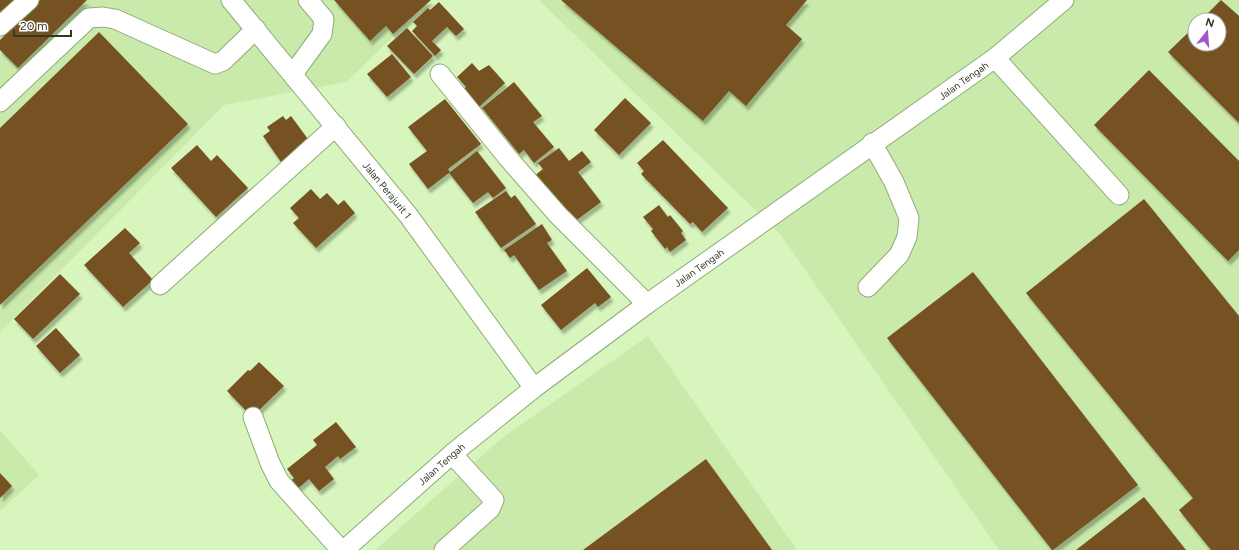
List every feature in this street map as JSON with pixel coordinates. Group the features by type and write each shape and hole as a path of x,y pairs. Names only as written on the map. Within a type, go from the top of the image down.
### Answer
{"street":[{"path":"0,26 28,0"},
{"name":"Jalan Perajurit 1","path":"230,0 293,74 413,221 490,325 534,388"},
{"path":"293,74 322,34 324,19 308,0"},
{"name":"Jalan Tengah","path":"343,550 452,454 534,388 647,304 872,143 995,58 1064,0"},
{"path":"0,102 89,18 103,17 115,19 215,64 223,61 256,30"},
{"path":"995,58 1119,195"},
{"path":"440,74 508,158 558,215 647,304"},
{"path":"160,284 336,126"},
{"path":"868,287 899,255 907,236 909,218 894,182 872,143"},
{"path":"253,417 270,463 279,481 343,550"},
{"path":"444,550 490,509 494,500 452,454"}],"shaded area":[{"path":"0,0 431,0 346,82 224,105 0,332"},
{"path":"539,0 1239,0 1239,550 999,550 781,235"},
{"path":"648,336 797,550 375,550 502,438"},
{"path":"0,430 39,475 0,511"}],"building":[{"path":"0,0 28,0 0,26"},
{"path":"40,0 87,0 18,68 0,50 0,40"},
{"path":"334,0 431,0 393,34 386,26 370,41"},
{"path":"561,0 807,0 786,25 802,39 746,106 729,91 703,121"},
{"path":"1221,0 1239,16 1239,123 1168,52 1187,34 1187,52 1227,52 1227,12 1209,12"},
{"path":"439,2 464,29 456,36 447,27 432,41 441,50 435,56 412,31 417,26 413,22 428,8 430,10"},
{"path":"407,28 433,56 414,74 387,46"},
{"path":"99,32 188,124 0,305 0,128"},
{"path":"392,54 411,77 387,97 367,74"},
{"path":"472,63 479,71 489,65 505,83 477,109 461,91 466,87 457,77"},
{"path":"1149,70 1239,161 1239,250 1228,261 1094,125"},
{"path":"514,82 542,116 533,122 554,147 534,163 524,150 519,154 482,108"},
{"path":"625,98 651,123 619,155 594,130"},
{"path":"445,99 481,144 448,169 450,172 428,189 409,164 427,151 408,127"},
{"path":"283,116 286,120 291,116 310,142 281,162 263,136 270,131 267,127"},
{"path":"663,140 728,208 702,232 693,222 690,224 641,174 644,171 637,163"},
{"path":"197,145 211,161 217,155 248,188 216,217 171,168"},
{"path":"559,148 569,161 582,151 591,162 578,172 601,202 570,225 533,177 543,169 538,163"},
{"path":"477,151 506,188 493,198 488,192 473,203 449,173"},
{"path":"311,189 320,199 327,193 338,205 344,200 355,213 316,248 293,223 299,218 290,208"},
{"path":"506,191 511,198 515,195 536,224 501,248 475,212"},
{"path":"1144,199 1239,316 1239,550 1211,550 1179,510 1193,498 1026,293"},
{"path":"659,205 668,217 670,215 683,231 681,233 686,240 670,252 667,247 665,249 651,231 653,229 643,217"},
{"path":"542,224 552,240 547,243 567,271 539,290 514,255 510,258 504,250"},
{"path":"125,228 140,243 129,253 153,280 123,307 84,265"},
{"path":"587,268 611,297 598,307 595,303 561,330 541,305"},
{"path":"973,272 1138,485 1053,550 887,338"},
{"path":"60,274 80,294 33,339 14,319"},
{"path":"56,328 80,355 60,373 36,346"},
{"path":"259,362 284,386 252,417 227,391 248,370 250,371"},
{"path":"336,422 356,447 340,459 338,456 325,467 334,479 319,491 309,479 295,491 289,482 294,478 287,469 317,445 313,440"},
{"path":"706,459 772,550 583,550"},
{"path":"0,473 12,486 0,498"},
{"path":"1144,497 1186,550 1076,550"}]}
